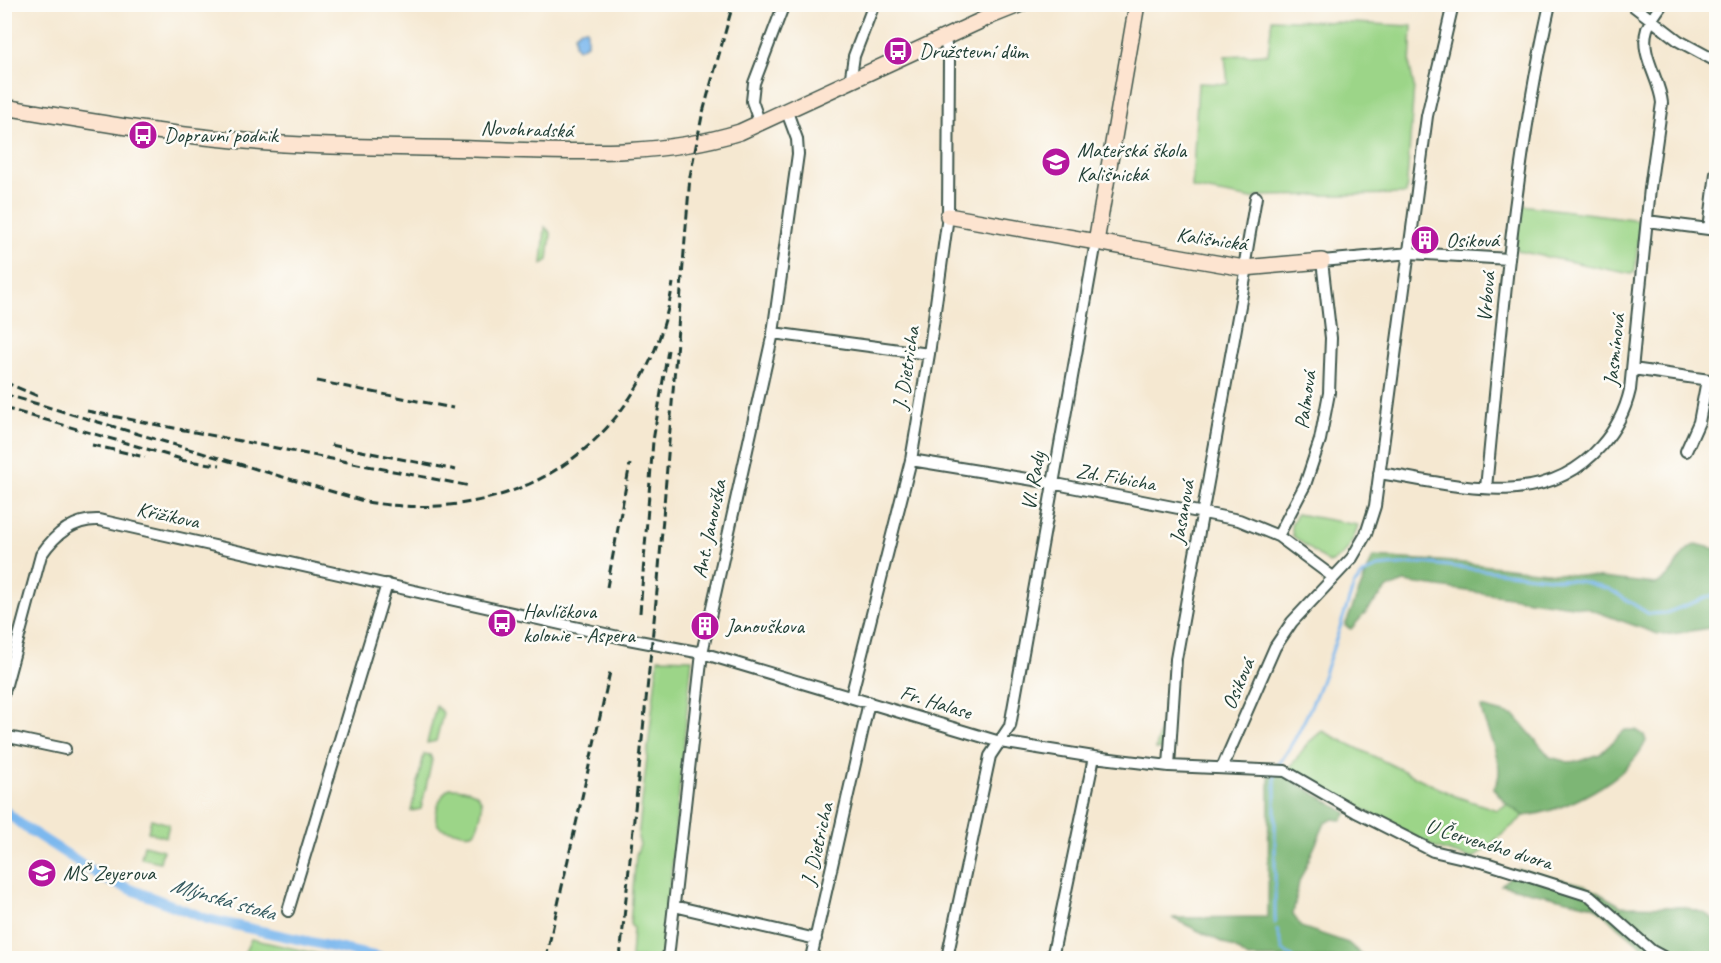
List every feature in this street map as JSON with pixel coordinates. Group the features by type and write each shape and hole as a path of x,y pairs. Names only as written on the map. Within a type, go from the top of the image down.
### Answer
{"main road":[{"name":"Novohradská","path":"4,106 123,127 237,141 591,152 654,150 696,144 760,124 944,38 1002,8 1021,4"},
{"name":"Vl. Rady","path":"1096,242 1137,4"},
{"name":"Kališnická","path":"948,216 1246,268 1322,261"}],"street":[{"path":"760,124 752,101 754,83 784,4"},
{"path":"850,83 854,56 874,4"},
{"name":"Osiková","path":"1222,768 1275,647 1292,622 1352,558 1366,534 1375,506 1433,82 1453,4"},
{"name":"Vrbová","path":"1486,488 1509,259 1527,121 1550,4"},
{"path":"1631,4 1679,41 1716,61"},
{"name":"Jasmínová","path":"1379,473 1503,490 1544,485 1587,462 1621,419 1630,390 1633,369 1647,221 1662,103 1661,90 1644,47 1647,29 1662,4"},
{"name":"J. Dietricha","path":"851,697 911,460 929,354 948,216 949,56 944,38"},
{"name":"Ant. Janouška","path":"668,958 702,653 773,333 798,154 797,139 787,112"},
{"path":"1647,221 1713,230 1716,173"},
{"name":"Jasanová","path":"1169,766 1176,659 1246,268 1256,197"},
{"name":"Vl. Rady","path":"947,958 990,756 1010,726 1096,242"},
{"name":"Kališnická","path":"1322,261 1410,253 1509,259"},
{"name":"Palmová","path":"1278,536 1305,485 1320,440 1329,393 1331,338 1322,261"},
{"path":"773,333 929,354"},
{"path":"1633,369 1712,380 1699,422 1686,452"},
{"name":"Zd. Fibicha","path":"911,460 1239,520 1278,536 1333,577"},
{"name":"Křižíkova","path":"4,692 41,555 55,537 81,521 99,520 139,528 645,642"},
{"path":"288,911 387,584"},
{"name":"Fr. Halase","path":"645,642 702,653 1000,742 1169,766 1222,768"},
{"name":"J. Dietricha","path":"811,958 869,702"},
{"path":"4,736 65,749"},
{"path":"1052,958 1094,757"},
{"name":"U Červeného dvora","path":"1222,768 1282,771 1433,851 1490,864 1590,896 1652,951 1665,958"},
{"path":"674,906 816,939"}],"green space":[{"path":"1272,19 1412,26 1410,67 1414,86 1406,194 1260,196 1252,199 1192,188 1198,83 1228,84 1225,56 1268,54"},
{"path":"1521,205 1640,220 1635,272 1631,274 1518,251 1516,245"},
{"path":"545,227 551,233 548,260 542,264"},
{"path":"1297,514 1358,525 1348,548 1335,561 1329,563 1293,536 1291,525"},
{"path":"1696,544 1716,549 1716,627 1658,634 1586,608 1404,582 1386,589 1351,629 1345,626 1373,557 1454,562 1656,584 1668,576 1684,553"},
{"path":"658,658 692,659 663,958 631,958 633,928 630,924 636,855 640,844 638,838"},
{"path":"1167,689 1164,750 1156,749"},
{"path":"436,706 443,713 436,741 427,743"},
{"path":"1481,707 1515,716 1550,757 1568,762 1600,754 1625,730 1636,730 1644,735 1646,741 1625,768 1594,791 1558,808 1524,816 1507,804 1493,788 1498,780 1498,760"},
{"path":"1322,731 1455,796 1497,810 1507,804 1524,816 1473,859 1436,848 1288,770 1308,743"},
{"path":"424,754 430,755 432,760 421,809 411,811"},
{"path":"1269,774 1282,774 1347,813 1342,820 1331,819 1325,823 1299,882 1293,914 1301,927 1348,943 1362,955 1372,958 1248,958 1236,949 1172,918 1268,917"},
{"path":"450,788 469,790 481,801 481,814 474,832 464,833 445,829 437,823 438,806 443,795"},
{"path":"151,819 169,824 166,837 148,832"},
{"path":"144,845 163,850 160,862 141,858"},
{"path":"1518,869 1585,885 1621,906 1684,907 1704,913 1716,921 1716,958 1656,958 1594,906 1501,885"},
{"path":"251,939 336,958 242,958"}],"water":[{"path":"581,29 587,29 587,44 578,49 575,45 575,34"}],"waterway":[{"path":"1277,767 1291,746 1313,702 1354,585 1364,574 1377,567 1423,563 1584,582 1609,589 1649,614 1666,613 1716,594"},
{"path":"1275,773 1275,923"},
{"name":"Mlýnská stoka","path":"4,810 23,826 107,880 207,919 382,958"},
{"path":"1277,930 1283,950 1293,958"}],"railway":[{"path":"620,958 658,581 690,176 702,116 733,4"},
{"path":"4,394 367,502 424,506 477,501 526,486 569,461 606,428 637,387 659,339 673,283"},
{"path":"640,613 653,441 668,350"},
{"path":"317,381 453,408"},
{"path":"4,382 40,397"},
{"path":"4,408 185,460"},
{"path":"87,411 470,486"},
{"path":"92,445 145,457"},
{"path":"331,445 456,470"},
{"path":"178,460 220,465"},
{"path":"607,587 630,464"},
{"path":"546,958 610,672"}],"place":[{"name":"Družstevní dům","path":"898,51"},
{"name":"Dopravní podnik","path":"143,135"},
{"name":"Mateřská škola Kališnická","path":"1056,162"},
{"name":"Osiková","path":"1425,240"},
{"name":"Havlíčkova kolonie - Aspera","path":"502,623"},
{"name":"Janouškova","path":"705,626"},
{"name":"MŠ Zeyerova","path":"42,873"}]}
